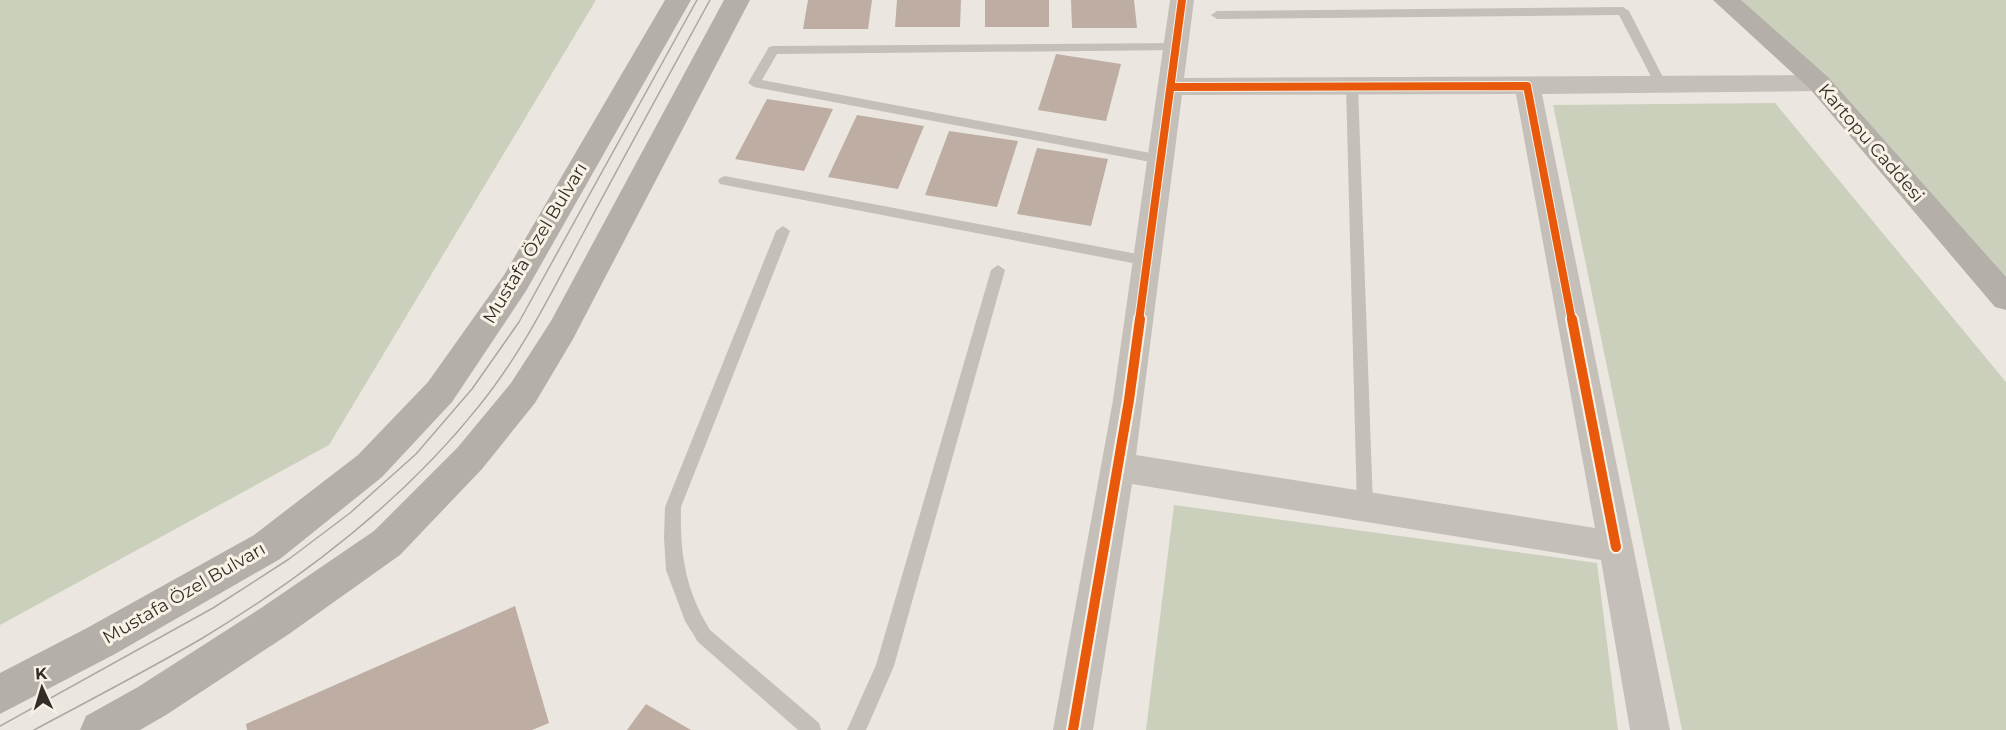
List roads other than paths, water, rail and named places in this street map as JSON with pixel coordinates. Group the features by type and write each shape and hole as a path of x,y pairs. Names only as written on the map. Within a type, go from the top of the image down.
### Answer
{"main road":[{"name":"Mustafa Özel Bulvarı","path":"0,694 101,641 267,547 370,466 440,392 516,283 678,0"},
{"path":"100,730 152,701 387,543 470,458 523,393 562,330 736,0"},
{"name":"Kartopu Caddesi","path":"1726,0 1819,83 2006,298"}],"street":[{"path":"1073,730 1129,400 1182,0"},
{"path":"1171,87 1819,83"},
{"path":"1527,86 1650,730"},
{"path":"1118,467 1616,547"}],"lane":[{"path":"1216,15 1623,11 1661,85"},
{"path":"1161,159 754,83 773,50 1176,47"},
{"path":"1352,86 1365,507"},
{"path":"725,181 1148,261"},
{"path":"783,231 673,507 672,538 675,570 682,592 704,636 812,730"},
{"path":"856,730 885,666 998,270"}],"tram line":[{"path":"0,726 213,608 289,559 350,513 416,454 472,389 519,322 697,0"},
{"path":"34,730 201,639 277,590 385,505 450,440 495,385 523,343 710,0"}]}
